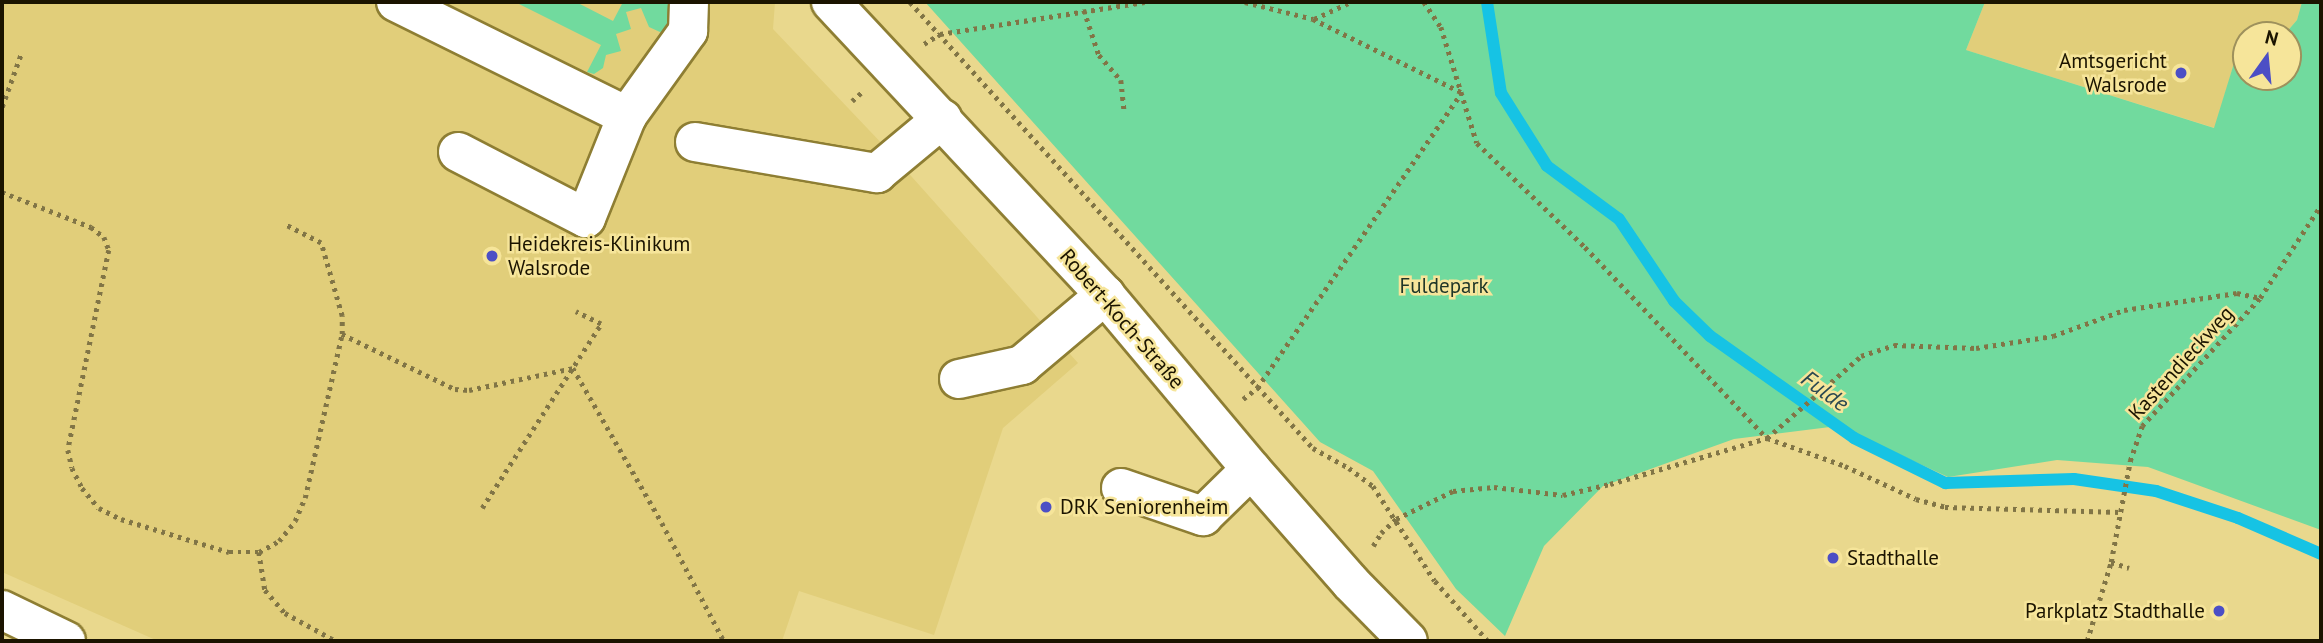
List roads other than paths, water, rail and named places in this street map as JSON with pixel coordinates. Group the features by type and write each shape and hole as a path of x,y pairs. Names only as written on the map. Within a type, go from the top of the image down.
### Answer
{"street":[{"path":"396,2 627,116"},
{"path":"458,152 586,218 627,116 688,31 689,2"},
{"name":"Robert-Koch-Straße","path":"831,2 1105,295 1251,469 1351,583 1408,641"},
{"path":"695,142 877,173 942,118"},
{"path":"960,379 1023,365 1105,295"},
{"path":"1121,488 1203,516 1251,469"},
{"path":"2,610 66,641"}],"waterway":[{"name":"Fulde","path":"1487,2 1501,93 1547,166 1619,219 1674,301 1710,336 1854,438 1945,483 2074,479 2156,491 2238,518 2321,554"}],"place":[{"name":"Amtsgericht Walsrode","path":"2181,73"},
{"name":"Heidekreis-Klinikum Walsrode","path":"492,256"},
{"name":"DRK Seniorenheim","path":"1046,507"},
{"name":"Stadthalle","path":"1833,558"},
{"name":"Parkplatz Stadthalle","path":"2219,611"}],"park label":[{"name":"Fuldepark","path":"1444,286"}]}
